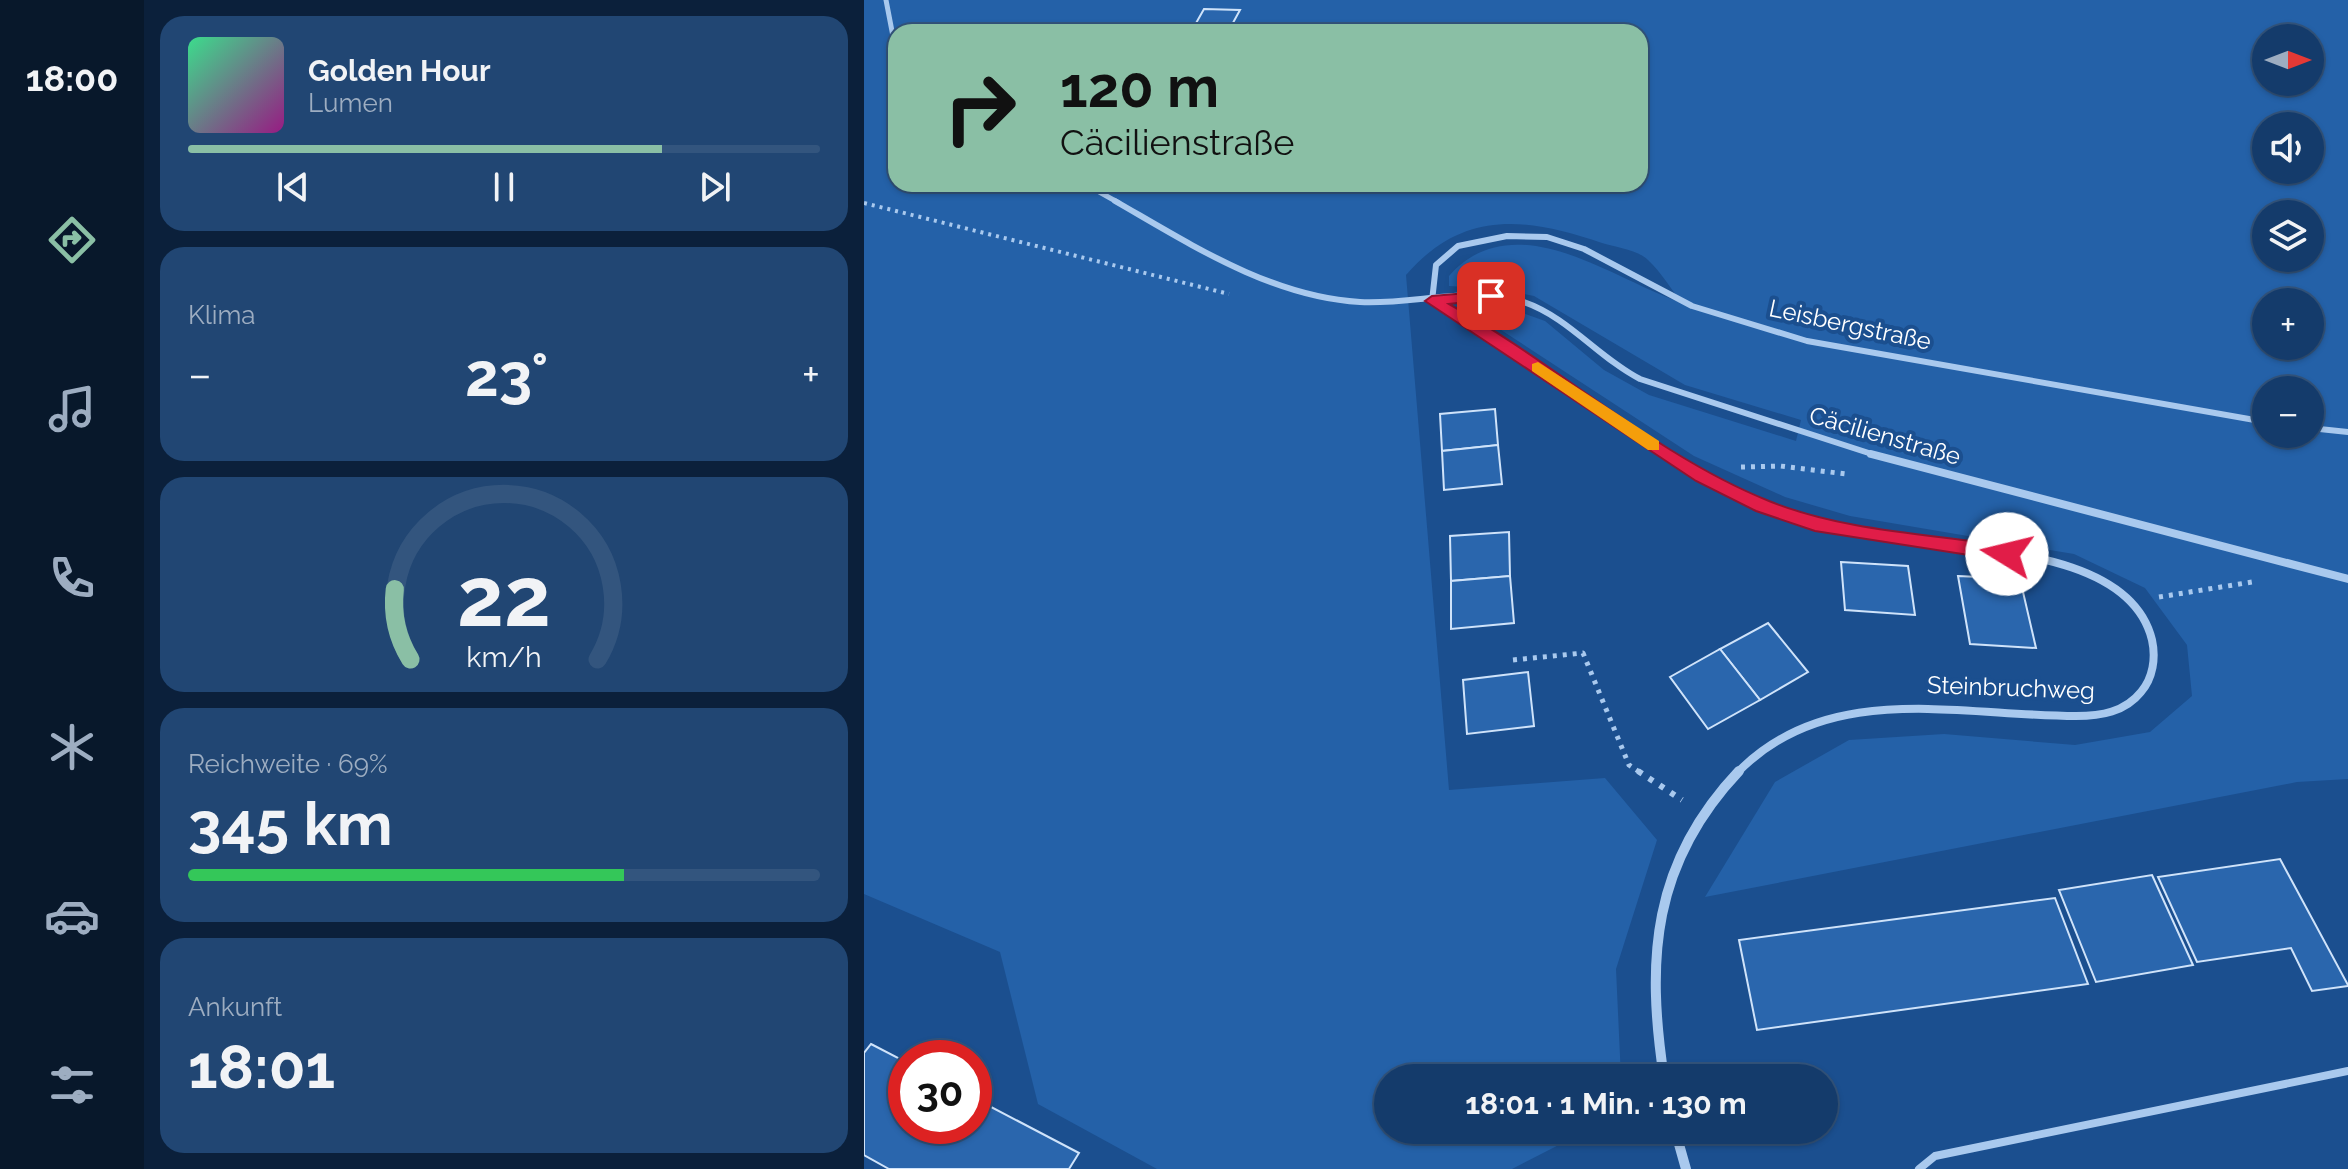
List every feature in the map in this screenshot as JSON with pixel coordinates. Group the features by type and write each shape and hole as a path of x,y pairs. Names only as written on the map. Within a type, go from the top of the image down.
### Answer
{"street":[{"path":"886,0 891,24"},
{"path":"1099,192 1231,267 1282,284 1351,302 1385,305 1432,301"},
{"name":"Leisbergstraße","path":"1432,301 1436,265 1458,246 1507,236 1547,237 1584,249 1692,306 1807,341 2252,420"},
{"name":"Cäcilienstraße","path":"1432,301 1491,296 1522,302 1554,317 1598,354 1640,379 1870,455 2348,579"},
{"name":"Steinbruchweg","path":"1432,301 1475,325 1702,477 1762,506 1815,524 2055,562 2099,578 2132,602 2150,634 2156,669 2144,693 2119,710 2094,716 1948,707 1848,713 1792,731 1745,763 1701,813 1679,850 1663,890 1653,957 1655,1027 1662,1064"},
{"path":"2324,429 2348,432"},
{"path":"1679,1144 1686,1169"}],"lane":[{"path":"1919,1169 1935,1156 2348,1071"}],"path":[{"path":"864,203 926,222 1113,262 1230,295"},
{"path":"1702,477 1744,466 1780,466 1850,475"},
{"path":"2132,602 2272,579 2292,564"},
{"path":"1513,660 1583,653 1629,765 1701,813"}],"shaded area":[{"path":"864,0 2348,0 2348,779 2297,782 1705,897 1775,782 1849,740 1944,734 2075,745 2150,732 2192,696 2187,645 2145,588 2074,554 1850,516 1785,497 1694,456 1466,307 1508,308 1545,321 1604,370 1649,395 1796,441 1801,420 1685,385 1534,296 1498,289 1449,286 1449,276 1475,255 1503,246 1533,246 1595,264 1682,303 1657,270 1638,254 1574,234 1522,224 1497,224 1473,229 1450,238 1406,275 1449,790 1605,778 1657,840 1616,969 1620,1064 1374,1064 1374,1144 1561,1144 1512,1169 1157,1169 1038,1104 1000,952 864,894"}],"building":[{"path":"1204,9 1240,10 1232,24 1196,24"},
{"path":"1495,409 1498,445 1442,451 1440,414"},
{"path":"1498,445 1502,484 1444,490 1442,451"},
{"path":"1509,532 1510,576 1451,581 1450,536"},
{"path":"1841,562 1908,566 1915,615 1845,610"},
{"path":"1510,576 1514,623 1451,629 1451,581"},
{"path":"1958,576 2020,579 2036,648 1970,644"},
{"path":"1768,623 1808,672 1760,700 1720,649"},
{"path":"1720,649 1760,700 1708,729 1670,677"},
{"path":"1528,672 1534,726 1467,734 1463,680"},
{"path":"2280,859 2348,986 2312,991 2291,948 2197,962 2158,877"},
{"path":"2152,875 2193,965 2096,982 2059,890"},
{"path":"2055,898 2088,984 1757,1030 1739,940"},
{"path":"871,1044 888,1053 888,1144 992,1144 992,1107 1079,1153 1069,1169 889,1169 864,1155 864,1053"}],"slow traffic":[{"path":"1538,368 1654,445"}],"route":[{"path":"1491,296 1432,301 1475,325 1702,477 1762,506 1815,524 2007,554"}]}
